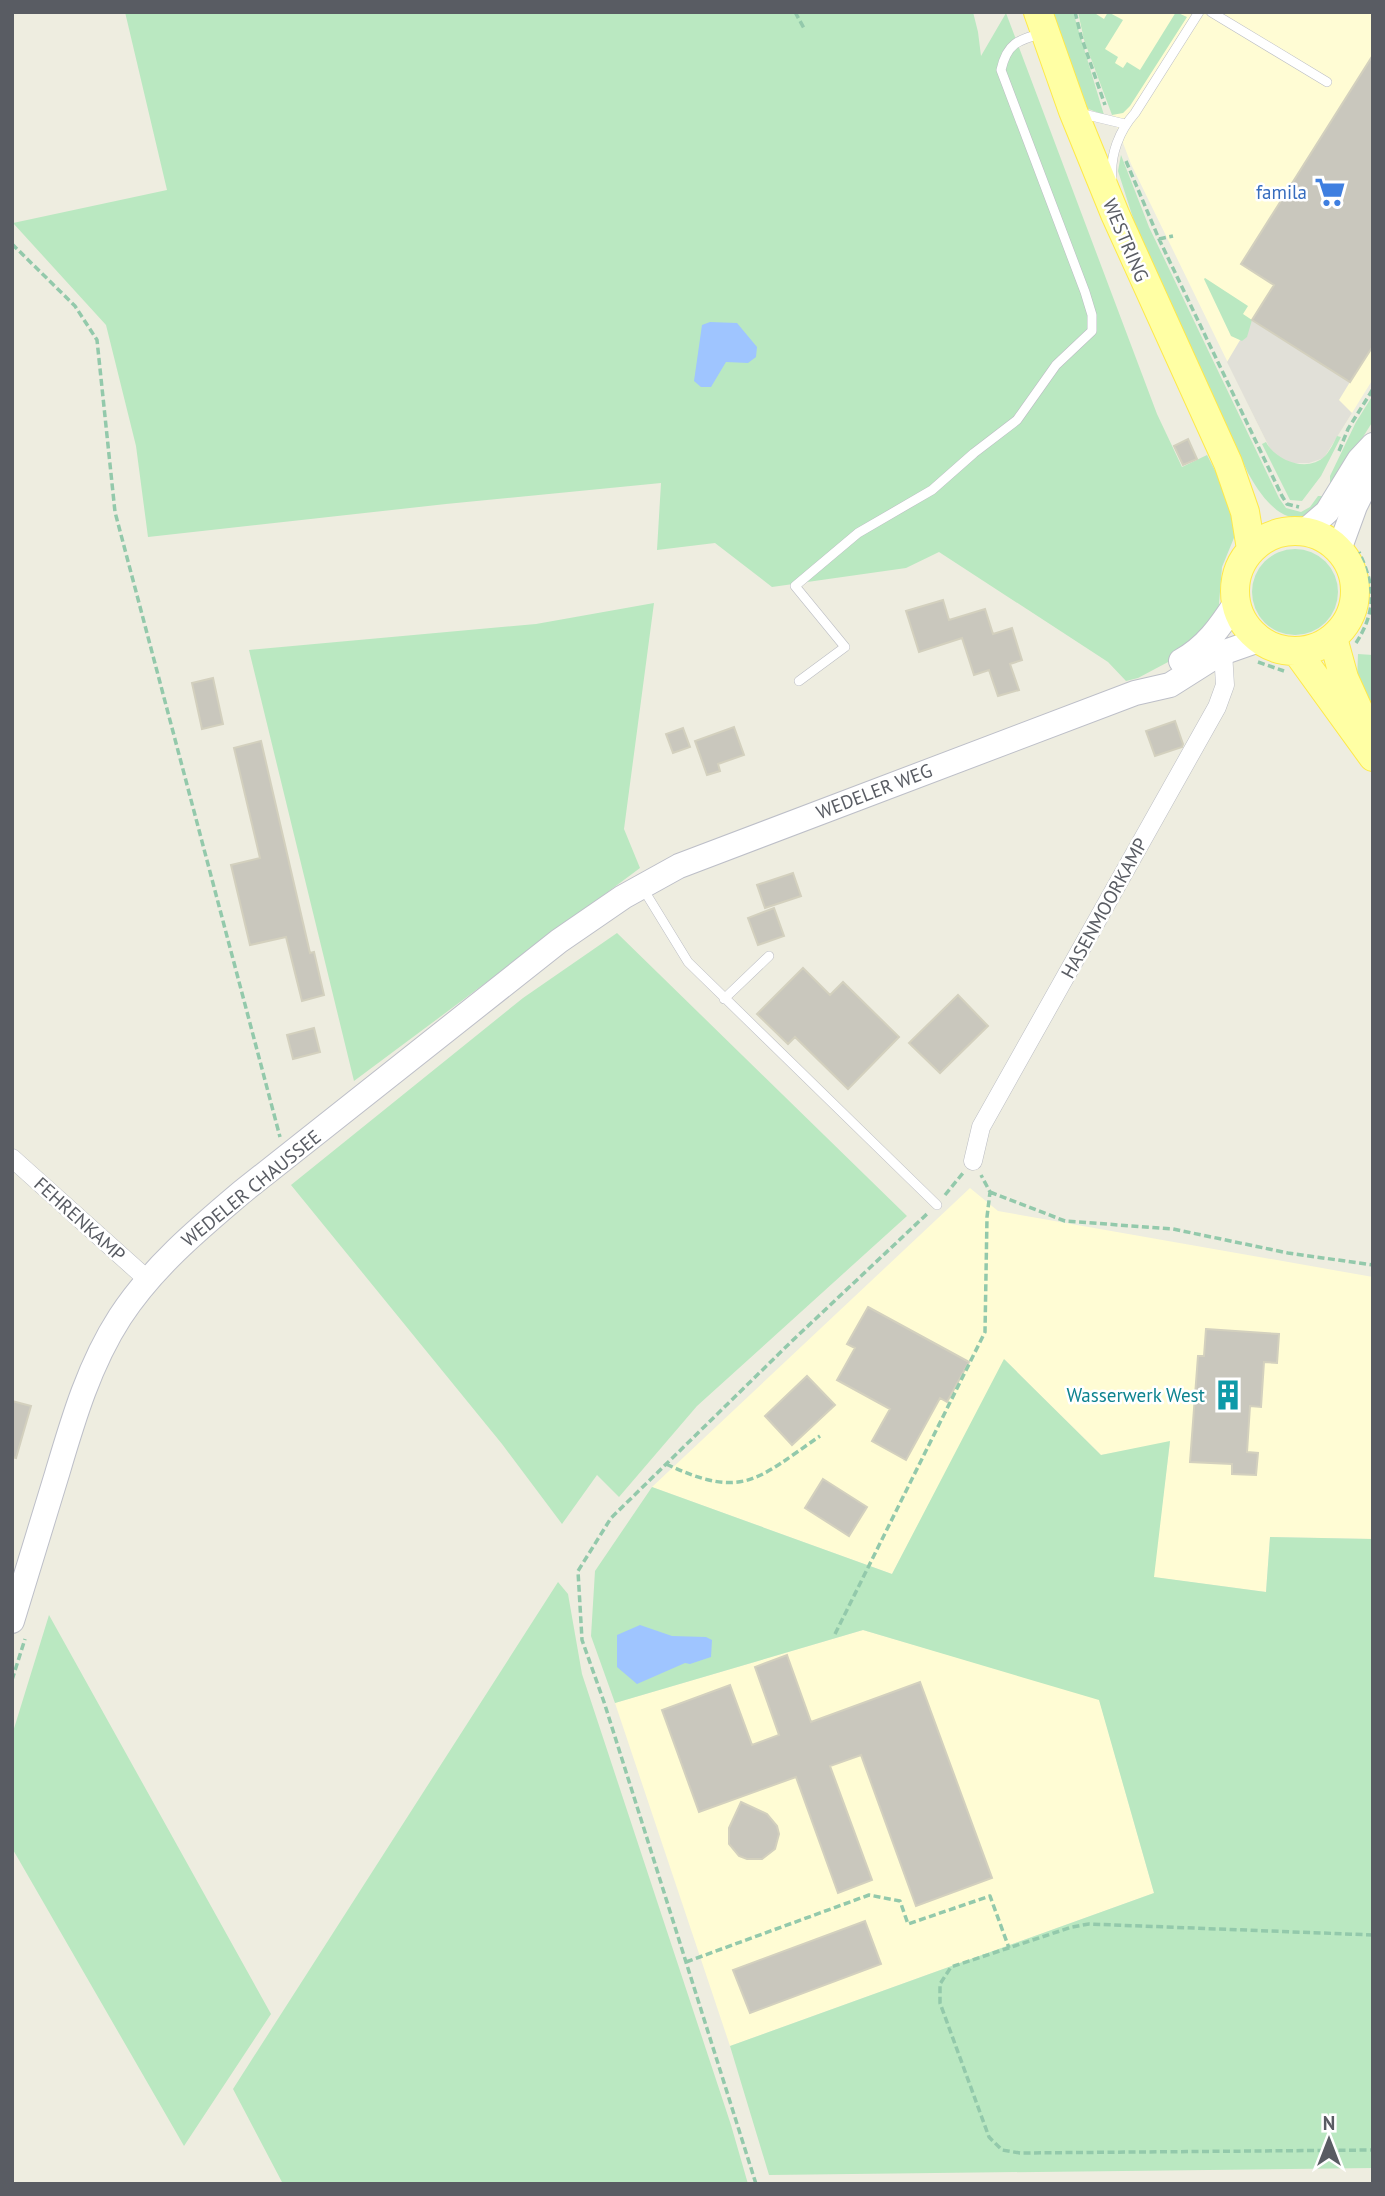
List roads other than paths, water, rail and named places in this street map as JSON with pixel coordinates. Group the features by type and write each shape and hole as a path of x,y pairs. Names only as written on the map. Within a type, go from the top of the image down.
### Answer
{"main road":[{"name":"WESTRING","path":"1041,22 1073,111 1115,214 1228,463 1245,512 1251,549"},
{"path":"1373,445 1359,460 1327,512 1266,537 1251,549 1240,565 1234,584 1235,604 1242,621 1259,640 1295,662 1332,698 1373,757"},
{"name":"WESTRING","path":"1228,463 1263,509 1299,522"},
{"path":"1295,662 1333,638 1346,623 1354,605 1355,585 1349,550 1355,506 1373,470"},
{"path":"1299,522 1349,550"},
{"name":"WEDELER WEG","path":"1135,693 1156,675 1197,652 1216,633 1235,604"},
{"path":"1333,638 1344,678 1373,742"},
{"name":"WEDELER WEG","path":"618,900 679,866 1135,693 1170,685 1259,640"},
{"name":"WEDELER CHAUSSEE","path":"20,1625 70,1431 96,1359 120,1317 148,1280 193,1233 559,941 618,900"}],"street":[{"name":"HASENMOORKAMP","path":"973,1161 981,1127 1217,707 1225,685 1224,660"},
{"name":"FEHRENKAMP","path":"12,1158 148,1280"}],"lane":[{"path":"1115,214 1111,162 1125,124 1135,113 1199,12"},
{"path":"1210,12 1327,82"},
{"path":"799,681 845,646 795,586 858,533 932,490 1017,420 1056,365 1092,331 1092,315 1085,292 1001,70 1004,57 1016,40 1041,22"},
{"path":"1073,111 1125,124"},
{"path":"641,886 688,962 937,1205"},
{"path":"724,999 769,956"}],"water":[{"path":"710,322 737,323 757,347 756,357 748,363 726,362 711,387 701,387 694,381 702,325"},
{"path":"640,1625 672,1636 706,1637 712,1640 711,1657 685,1663 637,1684 617,1667 617,1635"}],"place":[{"name":"famila","path":"1330,192"},
{"name":"Wasserwerk West","path":"1228,1395"}]}
